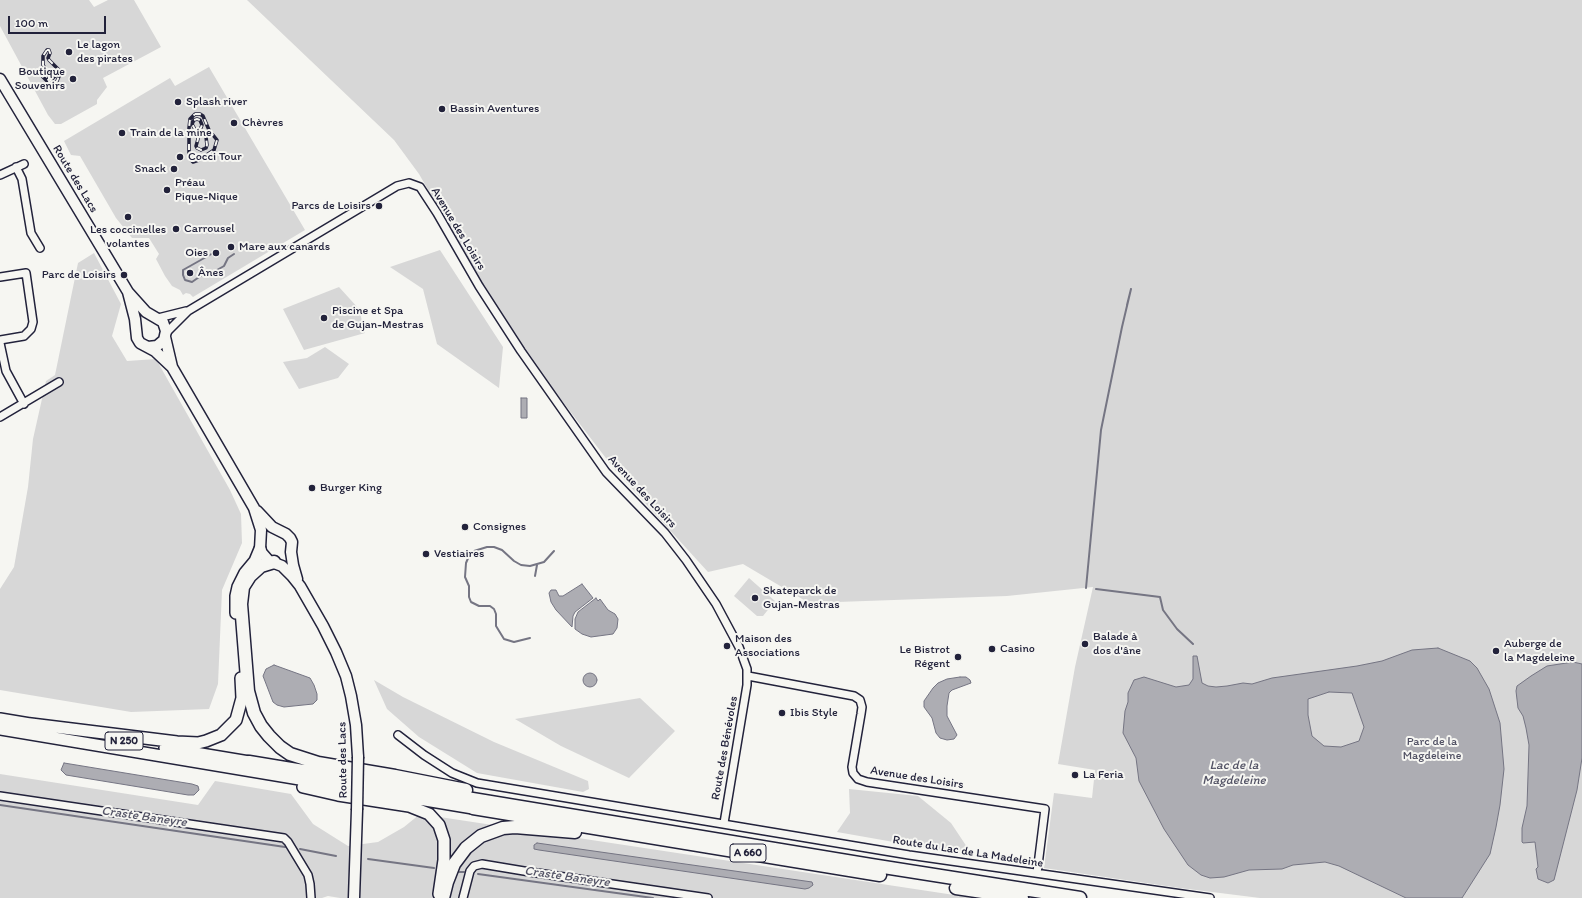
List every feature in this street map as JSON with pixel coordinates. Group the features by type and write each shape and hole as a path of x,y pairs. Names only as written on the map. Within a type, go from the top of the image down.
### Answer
{"highway":[{"path":"23,723 188,743 206,741 221,735 236,720 242,698 236,596 240,580 255,561 261,544"},
{"path":"274,562 262,566 250,576 243,587 241,604 246,675 250,700 254,713 261,726 280,747 290,754 318,763 395,776 549,806 622,824"},
{"name":"N 250","path":"0,719 473,808"},
{"name":"N 250","path":"0,729 246,766"},
{"path":"246,766 275,781 338,795 408,806 429,814 439,825 444,840 444,860 438,898"},
{"name":"A 660","path":"246,766 622,824 1080,898"},
{"name":"A 660","path":"473,808 1022,898"},
{"path":"443,898 450,873 458,857 466,848 481,836 509,828 528,827 546,829 619,838 686,849 787,860"}],"main road":[{"name":"Route des Lacs","path":"0,79 128,292 141,308 163,322 172,367"},
{"name":"Route des Lacs","path":"128,292 134,312 137,338 140,342 155,351 172,367 254,508 268,524 277,530 282,531 290,538 295,572 300,586 323,626 346,676 355,716 358,757 354,898"},
{"path":"136,328 141,320 146,317 155,317"},
{"path":"148,346 157,346 161,343 165,335"},
{"name":"Route des Lacs","path":"254,508 261,530 261,544 265,558 286,570 300,586"},
{"path":"261,544 268,532 277,530"},
{"path":"274,562 284,560 291,552"}],"street":[{"path":"0,175 24,164"},
{"path":"16,167 22,179 30,233 40,248"},
{"name":"Avenue des Loisirs","path":"165,335 188,311 397,186 409,183 420,187 479,286 521,351 602,465 617,485 669,538 704,586 716,604 739,647 747,666 748,676 854,696 860,700 862,707 852,767 853,773 858,779 867,782 1045,809 1037,874"},
{"path":"0,277 26,273 33,322 31,329 24,336 0,340"},
{"name":"Avenue des Loisirs","path":"155,317 188,311"},
{"path":"0,343 6,372 24,404"},
{"path":"0,417 59,382"},
{"name":"Route des Bénévoles","path":"724,823 748,676"},
{"name":"Route du Lac de La Madeleine","path":"398,735 424,755 452,773 476,783 724,823 909,855 1210,898"},
{"path":"0,796 284,838 308,875 311,898"},
{"path":"463,898 470,871 474,866 482,864 708,898"}],"green space":[{"path":"0,0 89,0 94,7 108,0 134,0 161,47 103,78 107,87 97,100 97,104 61,124 55,124 48,115 0,26"},
{"name":"Parc de la Magdeleine","path":"247,0 1582,0 1582,898 1260,898 1044,868 1054,793 1092,798 1095,770 1058,764 1075,667 1093,587 1007,596 809,603 743,564 708,572 615,470 514,338 419,174 394,140"},
{"path":"209,67 305,230 193,297 186,293 183,295 180,290 172,286 156,259 159,254 149,238 132,238 116,218 80,156 71,155 64,141 170,78 175,86"},
{"path":"440,250 503,347 499,388 437,344 423,289 390,267"},
{"path":"94,253 121,304 112,336 127,361 156,359 230,490 241,514 242,543 222,590 218,684 209,709 131,712 0,690 0,589 14,567 28,487 33,439 46,381 55,375 78,263"},
{"name":"Piscine et Spa de Gujan-Mestras","path":"339,287 359,309 365,333 304,350 283,309"},
{"path":"325,347 349,364 338,378 299,389 283,362 307,358"},
{"name":"Skateparck de Gujan-Mestras","path":"749,578 775,601 763,616 757,616 734,596"},
{"path":"374,680 403,697 494,742 588,781 589,789 583,792 477,773 419,737 387,709"},
{"path":"640,698 675,731 629,778 561,746 515,719"},
{"path":"0,774 198,805 215,781 291,794 313,824 348,846 378,842 404,827 420,814 974,898 340,898 328,896 322,898 0,898"},
{"path":"849,789 918,796 951,823 973,856 837,832 850,813"}],"water":[{"path":"521,398 527,398 527,418 521,418"},
{"path":"582,584 593,598 575,612 572,627 556,610 551,602 549,593 551,590 556,590 559,596 563,596"},
{"path":"596,598 598,601 600,599 608,610 615,614 618,619 617,628 613,634 591,637 582,634 575,629 575,619 578,612"},
{"name":"Lac de la Magdeleine","path":"1438,648 1470,661 1477,668 1489,689 1500,723 1504,769 1496,827 1490,854 1462,898 1406,898 1339,866 1325,862 1293,865 1282,869 1249,870 1224,877 1210,878 1201,875 1188,865 1164,829 1139,781 1136,758 1123,733 1128,693 1134,680 1144,677 1176,687 1189,685 1193,679 1193,656 1197,656 1202,683 1208,686 1216,687 1243,683 1252,684 1272,678 1357,666 1382,661 1412,650","holes":["1329,692 1352,693 1364,727 1359,741 1341,747 1324,746 1312,736 1308,715 1308,699"]},
{"path":"1573,662 1582,664 1582,758 1577,790 1554,880 1548,883 1538,879 1535,842 1522,842 1522,828 1527,806 1529,745 1523,716 1518,708 1516,691 1517,686 1547,666"},
{"path":"274,665 310,678 317,694 317,700 313,704 284,707 273,702 263,676 266,669"},
{"path":"590,673 595,675 597,680 595,685 590,687 585,685 583,680 585,675"},
{"path":"966,677 971,683 952,690 949,693 947,716 957,735 954,739 947,740 940,738 936,733 932,718 924,707 924,701 938,683 947,679"},
{"path":"64,763 192,784 198,786 199,790 194,795 188,795 66,775 61,770"},
{"path":"537,843 812,882 813,885 805,889 534,849 534,845"}],"waterway":[{"path":"215,252 183,270 185,280 192,282 202,275 217,270 224,266 228,258 234,254"},
{"path":"1086,588 1101,430 1131,289 1127,305"},
{"path":"530,638 514,642 504,639 496,626 496,614 494,609 490,606 479,606 471,602 469,597 469,586 465,577 466,563 469,556 474,551 487,547 494,547 502,550 514,561 521,565 530,566 544,562 554,551"},
{"path":"535,576 537,565"},
{"path":"1096,589 1160,597 1163,610 1177,629 1193,644"},
{"name":"Craste Baneyre","path":"0,805 285,847"},
{"name":"Craste Baneyre","path":"300,849 336,856"},
{"name":"Craste Baneyre","path":"368,859 434,868"},
{"name":"Craste Baneyre","path":"459,872 464,872"},
{"name":"Craste Baneyre","path":"478,874 653,898"}],"railway":[{"path":"47,50 49,50 50,53 48,58 49,60 61,72 57,81 52,85 49,82 55,76 54,71 49,72 49,79 47,81 43,77 46,70 43,65 43,56 47,50"},
{"path":"195,114 200,114 203,116 209,130 207,134 202,133 200,130 202,125 200,120 194,120 192,124 197,133 197,148 201,150 206,148 206,137 208,135 213,135 217,140 214,150 199,160 193,162 190,159 189,154 189,128 190,119 195,114"}],"place":[{"name":"Le lagon des pirates","path":"69,52"},
{"name":"Boutique Souvenirs","path":"73,79"},
{"name":"Splash river","path":"178,102"},
{"name":"Bassin Aventures","path":"442,109"},
{"name":"Chèvres","path":"234,123"},
{"name":"Train de la mine","path":"122,133"},
{"name":"Cocci Tour","path":"180,157"},
{"name":"Snack","path":"174,169"},
{"name":"Préau Pique-Nique","path":"167,190"},
{"name":"Parcs de Loisirs","path":"379,206"},
{"name":"Les coccinelles volantes","path":"128,217"},
{"name":"Carrousel","path":"176,229"},
{"name":"Mare aux canards","path":"231,247"},
{"name":"Oies","path":"216,253"},
{"name":"Ânes","path":"190,273"},
{"name":"Parc de Loisirs","path":"124,275"},
{"name":"Piscine et Spa de Gujan-Mestras","path":"324,318"},
{"name":"Burger King","path":"312,488"},
{"name":"Consignes","path":"465,527"},
{"name":"Vestiaires","path":"426,554"},
{"name":"Skateparck de Gujan-Mestras","path":"755,598"},
{"name":"Balade à dos d'âne","path":"1085,644"},
{"name":"Maison des Associations","path":"727,646"},
{"name":"Casino","path":"992,649"},
{"name":"Auberge de la Magdeleine","path":"1496,651"},
{"name":"Le Bistrot Régent","path":"958,657"},
{"name":"Ibis Style","path":"782,713"},
{"name":"La Feria","path":"1075,775"}]}
